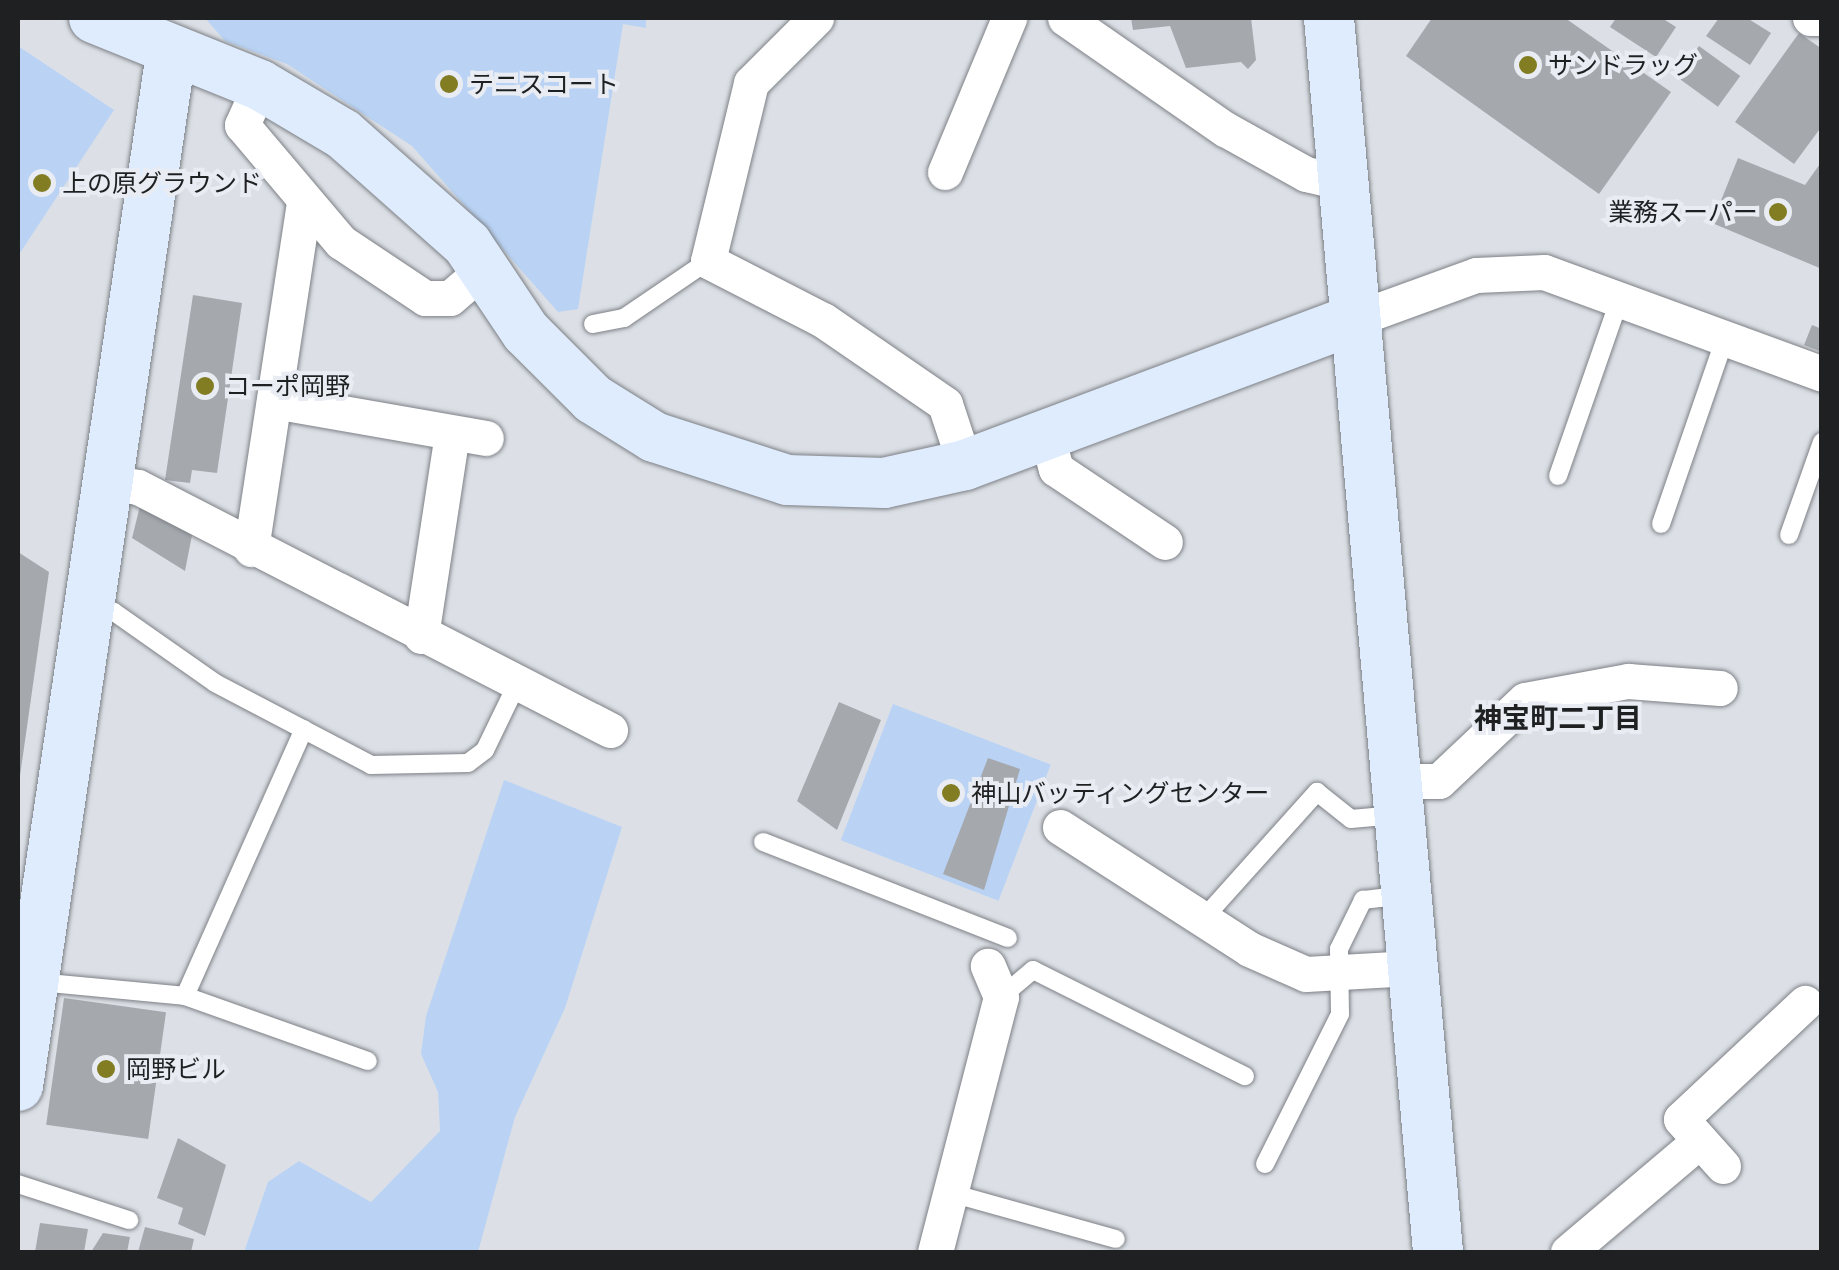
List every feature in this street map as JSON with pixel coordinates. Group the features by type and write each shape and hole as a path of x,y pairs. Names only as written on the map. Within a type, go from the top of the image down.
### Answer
{"street":[{"path":"94,18 174,36 260,85 406,183 486,267 546,357 594,400 684,449 786,480 884,483 965,465 1355,319 1506,270 1544,272 1822,374"},
{"path":"816,18 752,83 708,261 823,320 945,404 965,465"},
{"path":"944,172 1009,18"},
{"path":"1065,18 1225,129 1306,174 1340,182"},
{"path":"1329,18 1340,182 1438,1252"},
{"path":"1810,18 1819,18"},
{"path":"18,1086 174,36"},
{"path":"260,85 242,125 341,242 425,298 450,298 486,267"},
{"path":"251,549 304,201"},
{"path":"274,401 469,436 421,636"},
{"path":"1047,436 1056,469 1165,542"},
{"path":"109,482 138,487 516,686 610,730"},
{"path":"1396,798 1439,781 1526,700 1628,681 1720,688"},
{"path":"1060,827 1202,919 1306,974 1411,968"},
{"path":"935,1252 952,1193 999,967"},
{"path":"1568,1252 1710,1154 1682,1119 1805,1004"}],"lane":[{"path":"593,324 624,318 708,261"},
{"path":"1558,476 1620,302"},
{"path":"1661,524 1724,341"},
{"path":"1788,535 1822,442"},
{"path":"90,608 114,612 215,684 371,765 468,763 486,750 516,686"},
{"path":"186,996 304,729"},
{"path":"1202,919 1316,792 1351,819 1396,798"},
{"path":"763,842 999,967 1033,970 1246,1076"},
{"path":"1265,1164 1340,1014 1338,972 1363,900 1405,894"},
{"path":"32,981 186,996 368,1061"},
{"path":"18,1184 129,1220"},
{"path":"952,1193 1116,1239"}],"shaded area":[{"path":"205,18 646,18 646,28 623,24 578,309 558,312 412,146 287,64 225,41"},
{"name":"上の原グラウンド","path":"18,46 114,110 18,256"},
{"name":"神山バッティングセンター","path":"893,704 1051,765 998,901 841,840"},
{"path":"504,780 622,827 565,1008 515,1117 478,1252 244,1252 268,1182 299,1161 371,1202 440,1131 438,1092 421,1054 426,1016"}],"building":[{"path":"1131,18 1251,18 1256,60 1248,69 1241,62 1186,68 1170,26 1133,30"},
{"path":"1432,18 1565,18 1671,92 1599,194 1406,56"},
{"path":"1616,18 1662,18 1676,27 1656,57 1610,27"},
{"path":"1719,18 1747,18 1771,33 1750,65 1706,36"},
{"path":"1799,33 1822,49 1822,126 1794,164 1735,122"},
{"path":"1699,46 1740,76 1718,107 1677,77"},
{"path":"1738,158 1805,185 1822,161 1822,269 1712,223"},
{"name":"コーポ岡野","path":"193,295 242,303 217,473 192,470 190,483 165,480"},
{"path":"1812,325 1822,329 1822,352 1804,345"},
{"path":"140,506 192,535 185,571 132,538"},
{"path":"18,552 49,572 20,776 18,776"},
{"path":"839,702 881,720 837,830 797,801"},
{"path":"988,758 1020,769 984,890 943,874"},
{"name":"岡野ビル","path":"64,998 166,1012 148,1139 46,1125"},
{"path":"178,1138 226,1165 205,1236 178,1224 183,1208 157,1198"},
{"path":"40,1223 88,1229 84,1252 35,1252"},
{"path":"145,1227 194,1239 191,1252 138,1252"},
{"path":"103,1233 130,1237 127,1252 91,1252"}],"place":[{"name":"サンドラッグ","path":"1528,65"},
{"name":"テニスコート","path":"449,84"},
{"name":"上の原グラウンド","path":"42,183"},
{"name":"業務スーパー","path":"1778,212"},
{"name":"コーポ岡野","path":"205,386"},
{"name":"神山バッティングセンター","path":"951,793"},
{"name":"岡野ビル","path":"106,1069"}],"district":[{"name":"神宝町二丁目","path":"1558,718"}]}
